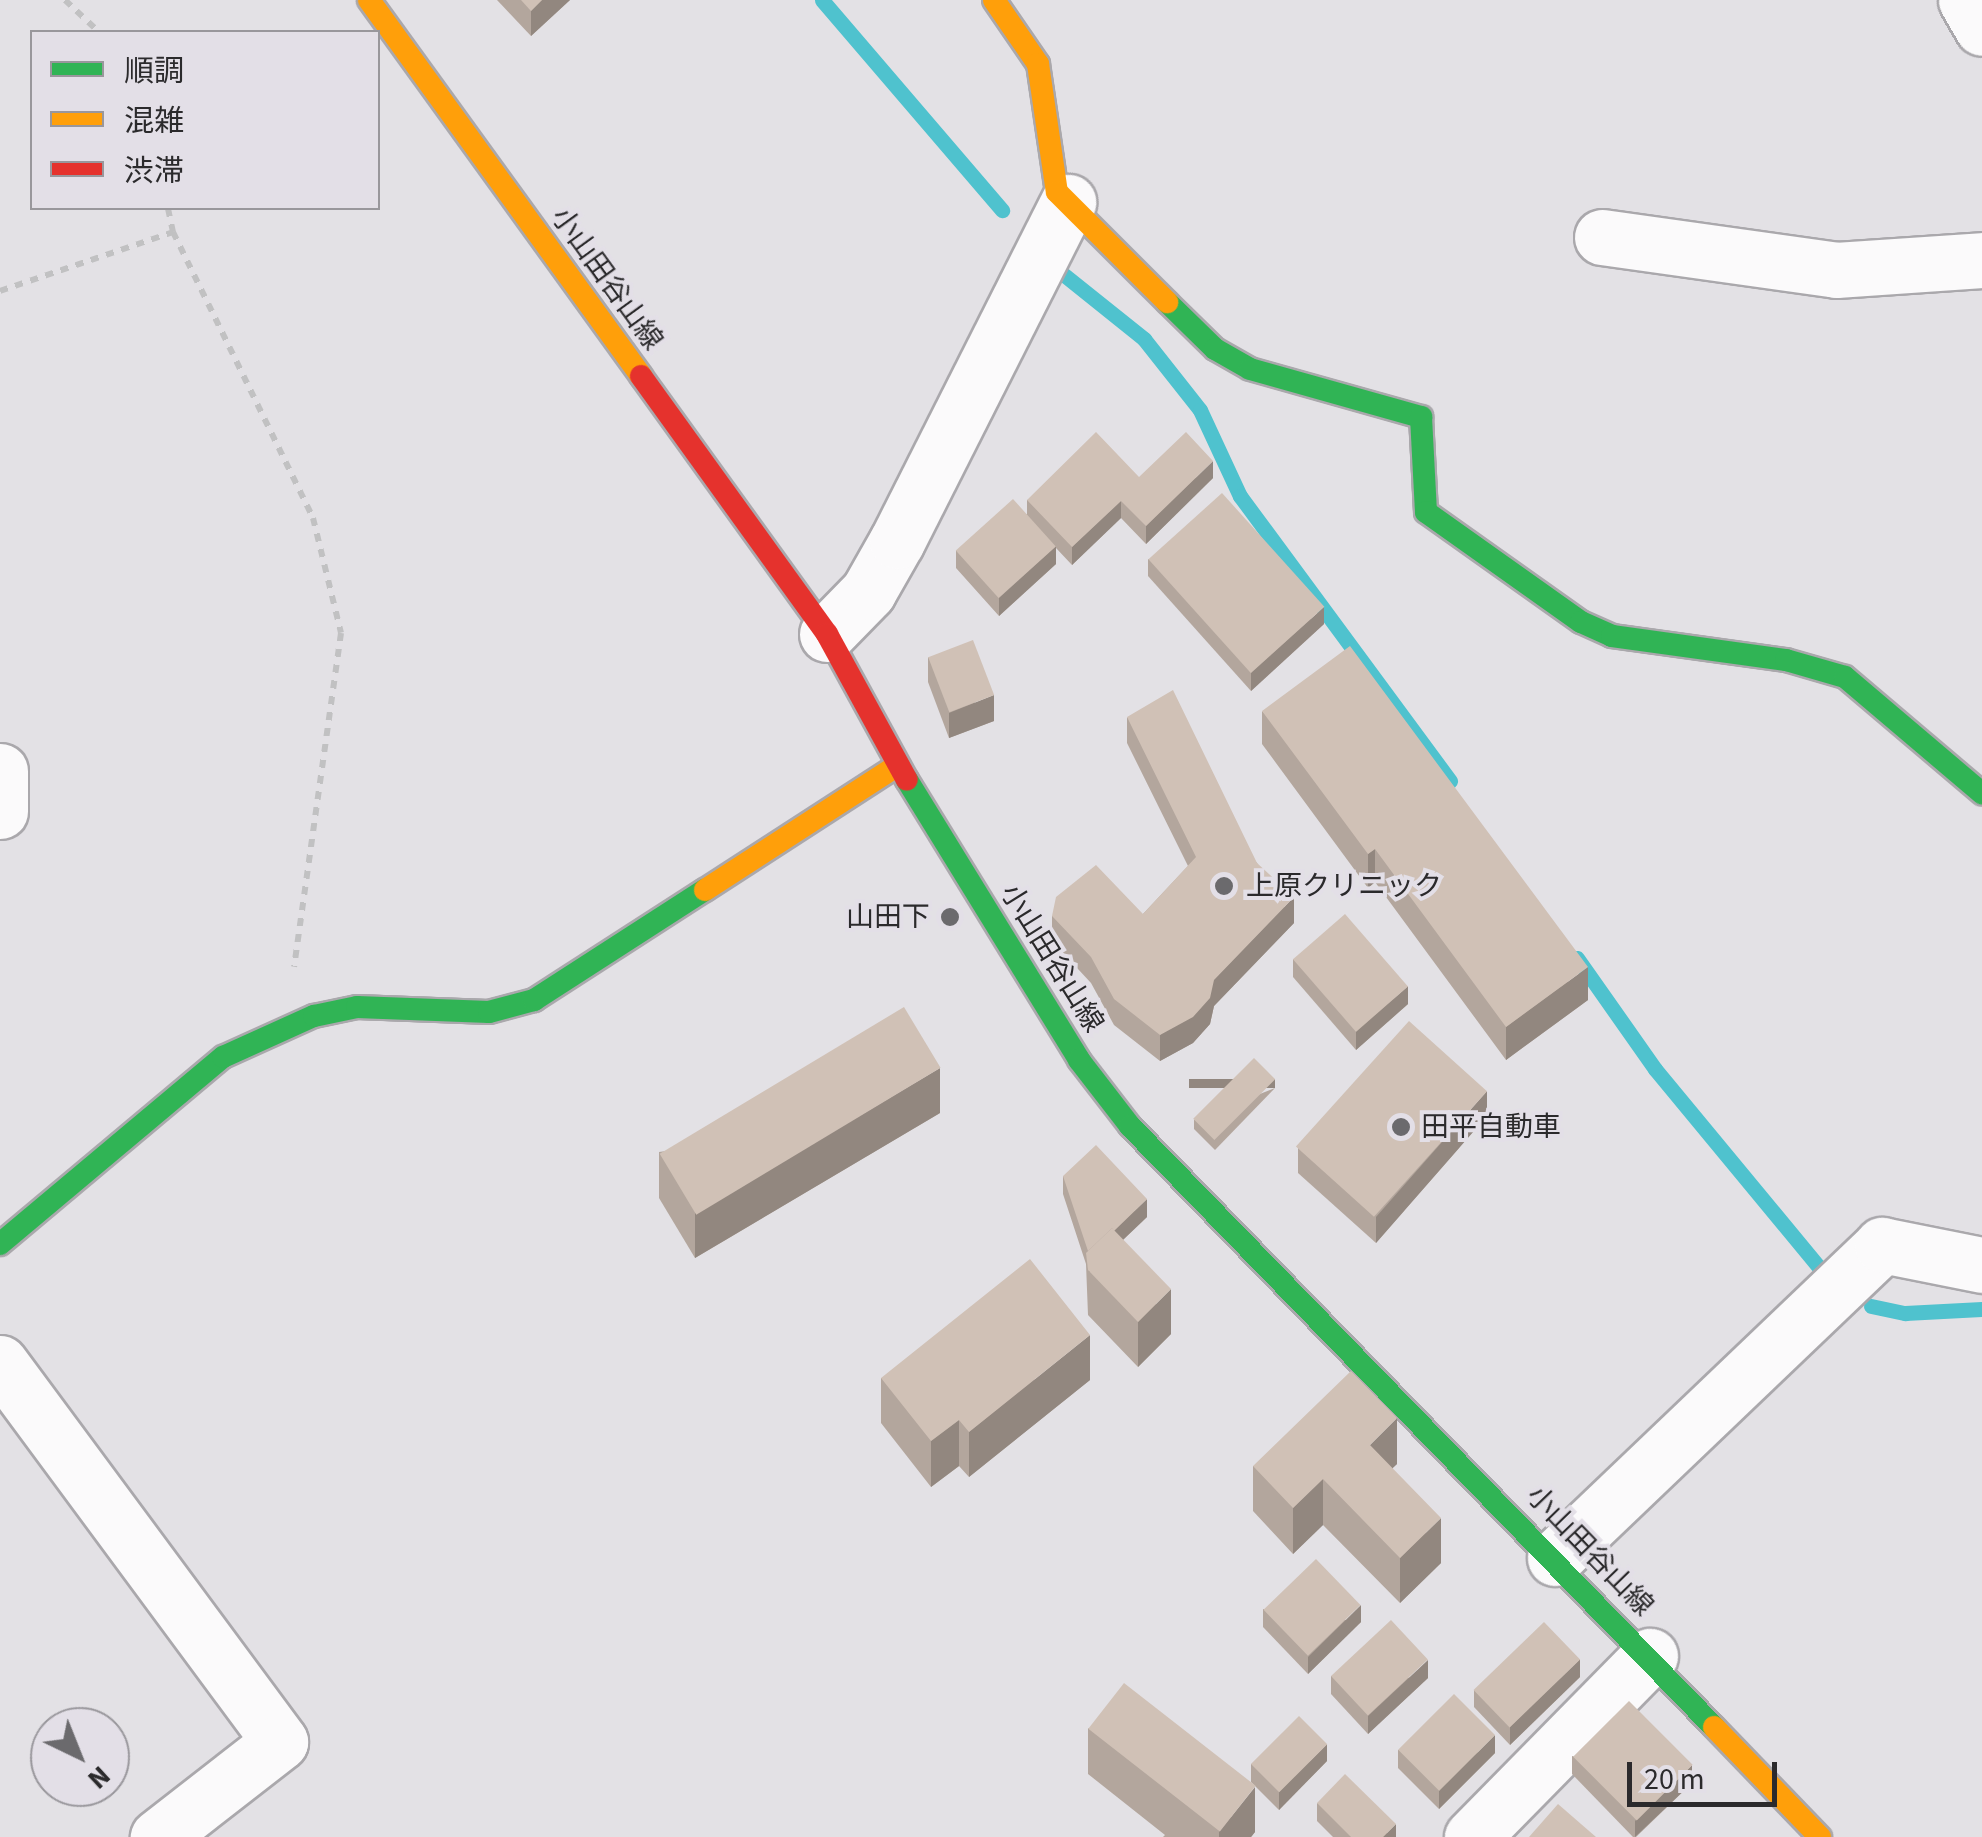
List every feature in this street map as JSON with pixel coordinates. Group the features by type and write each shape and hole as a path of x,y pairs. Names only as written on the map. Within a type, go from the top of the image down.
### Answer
{"street":[{"name":"小山田谷山線","path":"369,0 827,634 898,764 1079,1060 1130,1126 1555,1558 1820,1837"},
{"path":"994,0 1038,64 1056,192 1215,349 1250,369 1420,417 1426,512 1582,622 1612,636 1786,660 1845,676 1982,793"},
{"path":"1966,0 1982,28"},
{"path":"827,634 868,592 1068,202"},
{"path":"1602,237 1836,270 1982,260"},
{"path":"0,1244 223,1057 295,1023 357,1007 489,1012 534,1000 898,764"},
{"path":"0,771 0,811"},
{"path":"1555,1558 1882,1244 1982,1265"},
{"path":"0,1362 280,1742 158,1837"},
{"path":"1472,1837 1650,1656"}],"path":[{"path":"64,0 98,30"},
{"path":"168,210 173,232 313,518 341,632 293,940 295,1023"},
{"path":"0,291 173,232"}],"building":[{"path":"521,0 542,0 531,11"},
{"path":"1096,432 1139,477 1186,432 1213,461 1146,526 1121,501 1072,547 1027,500"},
{"path":"1222,493 1324,607 1251,673 1148,559"},
{"path":"1013,499 1056,547 999,598 956,551"},
{"path":"973,640 994,695 949,712 928,657"},
{"path":"1350,646 1588,967 1506,1027 1375,849 1368,854 1262,711"},
{"name":"上原クリニック","path":"1173,690 1257,863 1294,897 1214,980 1210,998 1193,1017 1160,1035 1114,999 1091,957 1052,916 1056,897 1096,865 1143,914 1196,857 1127,717"},
{"path":"1345,914 1408,986 1356,1032 1293,959"},
{"path":"904,1007 941,1068 696,1215 660,1154"},
{"path":"1409,1021 1487,1091 1374,1217 1296,1147"},
{"path":"1254,1058 1275,1079 1214,1140 1193,1119"},
{"path":"1096,1145 1147,1199 1088,1251 1063,1176"},
{"path":"1112,1228 1171,1289 1138,1322 1088,1270 1086,1253"},
{"path":"1030,1259 1090,1335 969,1432 959,1420 931,1441 881,1378"},
{"path":"1351,1371 1397,1418 1370,1445 1441,1518 1400,1558 1323,1479 1293,1508 1253,1466"},
{"path":"1316,1559 1360,1605 1308,1656 1263,1610"},
{"path":"1391,1620 1428,1659 1368,1715 1331,1676"},
{"path":"1544,1622 1580,1659 1510,1727 1474,1690"},
{"path":"1124,1683 1256,1786 1220,1832 1088,1729"},
{"path":"1454,1694 1495,1735 1439,1791 1398,1750"},
{"path":"1629,1701 1693,1765 1637,1821 1573,1757"},
{"path":"1299,1716 1327,1744 1279,1792 1251,1764"},
{"path":"1345,1774 1396,1824 1383,1837 1351,1837 1317,1803"},
{"path":"1558,1804 1596,1837 1529,1837"}],"waterway":[{"path":"822,0 1002,210"},
{"path":"1053,266 1144,339 1200,410 1240,496 1450,781"},
{"path":"1577,958 1655,1069 1818,1266"},
{"path":"1871,1306 1905,1313 1982,1309"}],"traffic: fast":[{"path":"1167,302 1215,349 1250,369 1421,417 1426,512 1581,622 1612,636 1786,660 1845,677 1982,793"},
{"path":"907,780 1079,1060 1130,1126 1714,1727"},
{"path":"0,1244 223,1057 314,1016 357,1007 489,1012 534,1000 705,890"}],"traffic: slow":[{"path":"369,0 641,376"},
{"path":"994,0 1038,64 1057,192 1167,302"},
{"path":"705,890 898,765"},
{"path":"1714,1727 1820,1837"}],"traffic: jam":[{"path":"641,376 827,634 907,780"}],"place":[{"name":"上原クリニック","path":"1224,886"},
{"name":"山田下","path":"950,917"},
{"name":"田平自動車","path":"1401,1127"}]}
